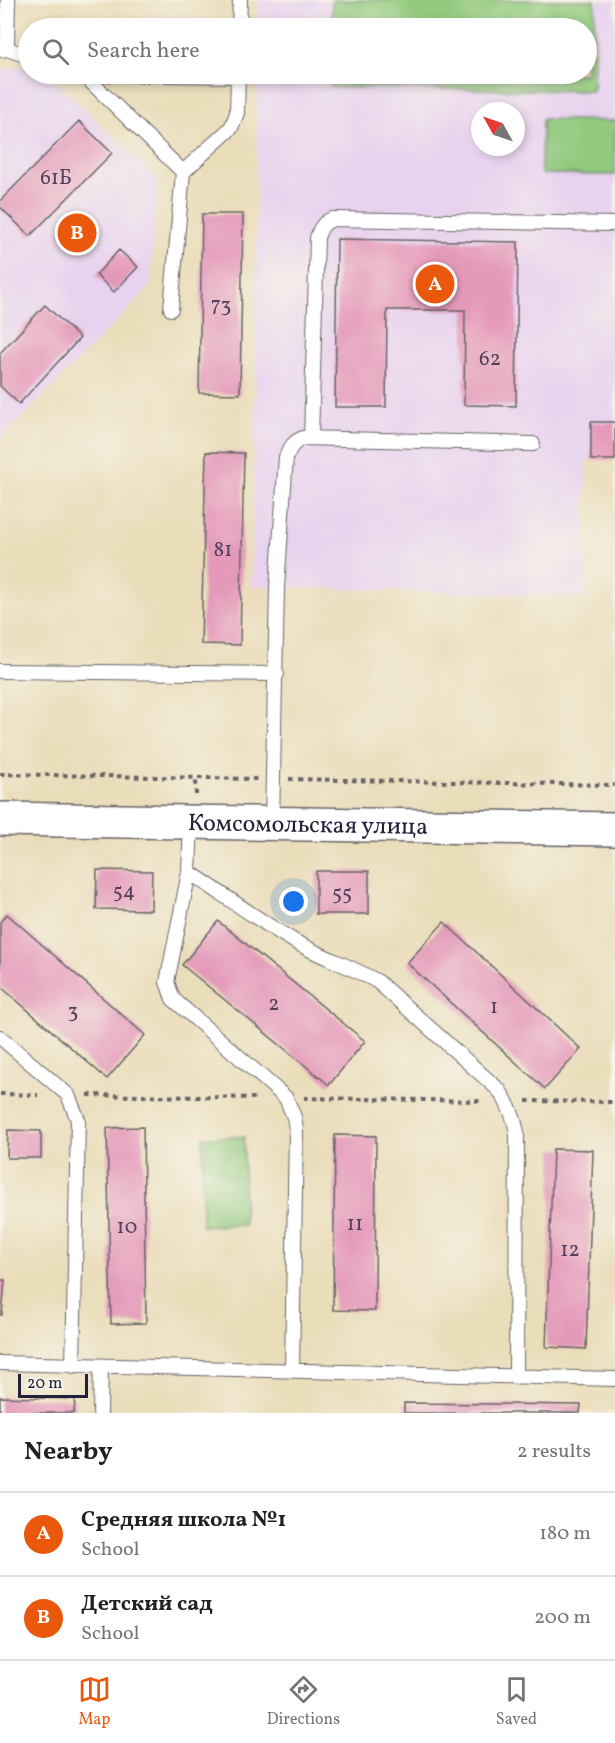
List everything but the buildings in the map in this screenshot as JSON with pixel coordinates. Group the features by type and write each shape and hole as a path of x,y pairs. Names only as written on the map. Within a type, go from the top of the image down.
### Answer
{"street":[{"name":"Комсомольская улица","path":"0,819 615,829"}],"lane":[{"path":"4,50 8,0"},
{"path":"239,18 240,0"},
{"path":"92,84 183,172"},
{"path":"171,309 183,172 231,128 237,113 238,84"},
{"path":"311,438 317,238 324,222 332,219 615,224"},
{"path":"272,823 278,588 286,457 290,448 296,440 311,438 533,444"},
{"path":"0,671 277,674"},
{"path":"191,821 189,872 167,982 172,999 286,1098 294,1118 296,1129 292,1371"},
{"path":"189,872 293,940 378,982 499,1090 514,1118 517,1132 516,1377"},
{"path":"0,1037 68,1095 78,1120 74,1365"},
{"path":"0,1363 615,1379"},
{"path":"100,1413 101,1366"}],"path":[{"path":"0,774 615,785"}],"shaded area":[{"path":"257,0 615,0 615,422 591,422 591,460 586,460 585,597 251,586 255,427 257,84 597,84 597,18 257,18"},
{"path":"18,68 18,84 58,84 157,178 150,287 0,440 0,69"}],"green space":[{"path":"332,0 595,0 595,18 332,18"},
{"path":"331,84 593,84 593,91 331,87"},
{"path":"542,119 615,121 615,175 541,174"},
{"path":"203,1137 244,1137 244,1225 202,1226"}],"place":[{"name":"Детский сад","path":"77,233"},
{"name":"Средняя школа №1","path":"435,284"}]}
